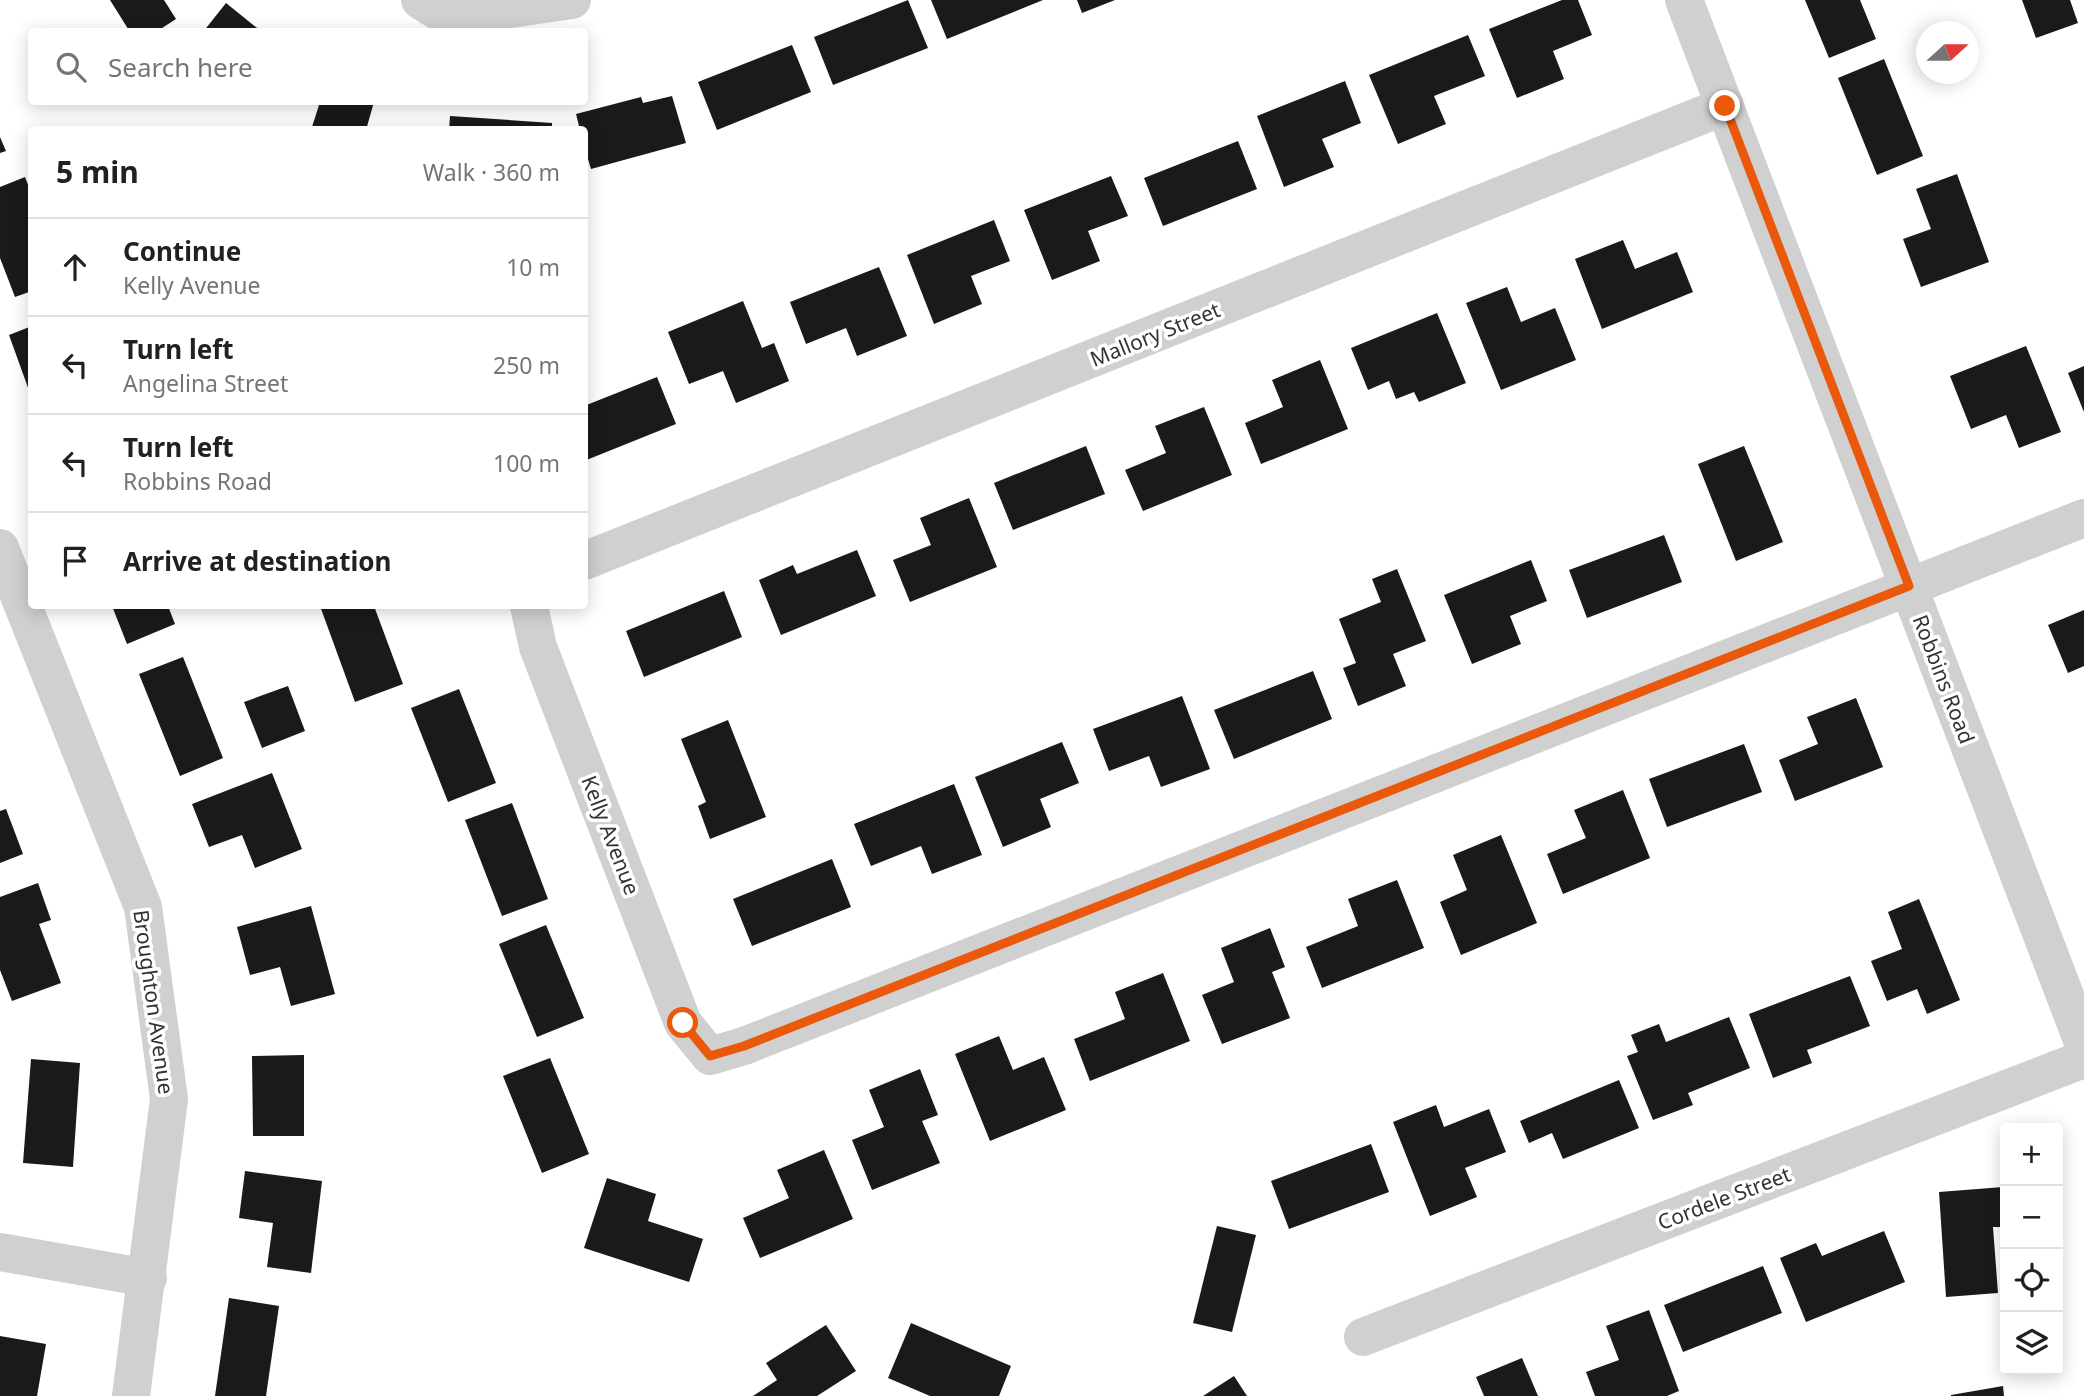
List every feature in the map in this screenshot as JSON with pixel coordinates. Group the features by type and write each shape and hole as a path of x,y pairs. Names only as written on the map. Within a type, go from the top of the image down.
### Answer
{"street":[{"path":"420,0 449,18 572,0"},
{"name":"Robbins Road","path":"1684,0 2084,1045"},
{"name":"Mallory Street","path":"588,559 1725,106"},
{"path":"1909,586 2084,518"},
{"name":"Broughton Avenue","path":"0,548 143,907 169,1099 131,1396"},
{"name":"Kelly Avenue","path":"530,609 538,647 683,1023 710,1056 744,1046 1909,586"},
{"name":"Cordele Street","path":"1363,1337 2084,1059"},
{"path":"0,1252 148,1278"}],"building":[{"path":"110,0 164,0 176,19 162,28 128,28"},
{"path":"908,0 928,48 833,85 814,37"},
{"path":"931,0 1043,0 947,39"},
{"path":"1077,0 1115,0 1082,13"},
{"path":"1562,0 1578,0 1592,35 1553,51 1564,79 1517,98 1489,29"},
{"path":"1805,0 1860,0 1876,39 1829,58"},
{"path":"2022,0 2070,0 2078,23 2036,38"},
{"path":"226,3 257,28 206,28"},
{"path":"1468,35 1485,76 1434,96 1446,124 1398,144 1369,75"},
{"path":"792,45 811,92 717,130 698,82"},
{"path":"1884,59 1923,156 1877,175 1838,78"},
{"path":"1345,81 1361,123 1322,139 1334,167 1284,187 1257,116"},
{"path":"672,96 686,143 591,169 588,159 588,126 579,126 576,114 641,97 643,103"},
{"path":"319,105 373,105 367,126 312,126"},
{"path":"450,116 552,123 552,126 449,126"},
{"path":"0,137 6,151 0,153"},
{"path":"1238,141 1257,189 1163,226 1144,178"},
{"path":"1957,174 1989,262 1921,287 1903,239 1931,229 1916,189"},
{"path":"1111,176 1128,216 1088,231 1100,261 1052,280 1024,210"},
{"path":"25,177 28,185 28,292 15,297 0,258 0,187"},
{"path":"994,220 1010,261 971,276 982,304 934,324 907,255"},
{"path":"1623,240 1635,269 1677,252 1693,292 1602,329 1575,259"},
{"path":"879,267 907,336 857,356 846,328 806,344 790,302"},
{"path":"1507,287 1521,322 1555,308 1576,360 1501,390 1466,303"},
{"path":"743,301 762,348 774,343 789,381 736,403 723,371 689,384 668,332"},
{"path":"1437,313 1466,383 1419,402 1414,392 1396,399 1389,381 1368,390 1351,348"},
{"path":"28,328 28,388 9,335"},
{"path":"2026,346 2061,432 2019,448 2006,415 1971,429 1950,376"},
{"path":"1320,360 1348,429 1261,464 1245,423 1283,407 1272,380"},
{"path":"2084,366 2084,412 2068,373"},
{"path":"657,377 676,424 588,459 588,404"},
{"path":"1204,407 1232,475 1143,511 1125,470 1166,453 1155,426"},
{"path":"1086,446 1105,494 1013,530 994,483"},
{"path":"1744,446 1783,542 1736,561 1698,464"},
{"path":"969,498 997,567 910,602 893,560 931,545 920,518"},
{"path":"1664,535 1682,582 1587,618 1569,570"},
{"path":"857,550 876,596 781,635 759,580 793,565 797,574"},
{"path":"1531,560 1547,601 1510,616 1521,644 1472,664 1444,595"},
{"path":"1397,569 1426,641 1393,654 1406,686 1358,706 1343,668 1356,663 1339,619 1381,602 1372,579"},
{"path":"724,591 742,637 644,677 626,631"},
{"path":"113,609 169,609 175,624 127,644"},
{"path":"321,609 375,609 403,684 355,702"},
{"path":"2084,610 2084,666 2068,673 2048,625"},
{"path":"183,657 223,758 180,776 139,674"},
{"path":"1313,671 1332,719 1234,759 1214,710"},
{"path":"288,686 305,731 262,748 244,702"},
{"path":"459,689 496,783 448,802 411,708"},
{"path":"1182,696 1210,769 1161,787 1149,756 1109,771 1093,729"},
{"path":"1856,698 1883,767 1795,801 1779,760 1818,744 1807,717"},
{"path":"728,720 766,817 710,839 698,806 706,802 681,739"},
{"path":"1062,742 1079,783 1040,799 1051,827 1003,847 975,777"},
{"path":"1744,744 1762,792 1667,827 1649,779"},
{"path":"272,773 302,849 255,868 242,835 209,847 192,804"},
{"path":"954,784 982,855 932,874 921,846 871,866 854,824"},
{"path":"1623,790 1650,858 1563,894 1547,854 1586,838 1574,810"},
{"path":"512,803 548,899 502,916 465,820"},
{"path":"6,809 23,854 0,863 0,811"},
{"path":"1501,835 1537,923 1461,955 1440,902 1467,890 1453,855"},
{"path":"832,859 851,907 752,946 733,899"},
{"path":"1397,880 1424,948 1322,988 1306,947 1358,926 1348,899"},
{"path":"38,883 51,920 39,924 61,983 12,1001 0,970 0,897"},
{"path":"1919,899 1960,1000 1927,1014 1917,989 1887,1001 1871,961 1902,949 1888,912"},
{"path":"311,906 335,994 291,1006 280,967 250,975 237,927"},
{"path":"546,925 584,1018 537,1037 499,944"},
{"path":"1270,928 1285,967 1272,972 1290,1018 1222,1044 1202,995 1234,982 1221,948"},
{"path":"1163,973 1190,1041 1090,1081 1074,1039 1125,1019 1115,992"},
{"path":"1850,976 1870,1026 1807,1050 1812,1063 1773,1078 1749,1014"},
{"path":"1729,1017 1750,1068 1688,1093 1693,1105 1653,1120 1627,1056 1638,1052 1631,1035 1659,1024 1666,1042"},
{"path":"999,1036 1013,1070 1044,1057 1066,1110 990,1141 955,1054"},
{"path":"304,1055 304,1136 253,1136 252,1056"},
{"path":"550,1058 589,1154 542,1173 503,1076"},
{"path":"31,1059 80,1063 73,1167 23,1163"},
{"path":"920,1069 938,1115 922,1121 940,1163 872,1190 852,1140 884,1127 869,1090"},
{"path":"1619,1080 1639,1128 1563,1159 1552,1133 1529,1143 1520,1121"},
{"path":"1436,1105 1444,1127 1489,1109 1506,1152 1465,1168 1477,1197 1430,1216 1393,1122"},
{"path":"1371,1144 1389,1192 1289,1229 1271,1181"},
{"path":"824,1150 853,1219 760,1258 743,1218 789,1198 777,1170"},
{"path":"245,1171 322,1181 311,1273 267,1267 273,1223 239,1218"},
{"path":"607,1178 656,1194 648,1221 703,1239 689,1282 584,1248"},
{"path":"2000,1187 2000,1227 1993,1227 1998,1293 1946,1297 1939,1192"},
{"path":"1217,1226 1256,1235 1232,1332 1193,1323"},
{"path":"1884,1231 1905,1282 1806,1322 1780,1258 1816,1243 1822,1256"},
{"path":"1763,1266 1782,1313 1683,1352 1664,1305"},
{"path":"229,1298 279,1306 266,1396 215,1396"},
{"path":"1649,1310 1679,1391 1667,1396 1595,1396 1586,1372 1619,1360 1606,1326"},
{"path":"911,1323 1011,1366 999,1396 930,1396 888,1378"},
{"path":"826,1325 856,1371 817,1396 753,1396 777,1380 766,1363"},
{"path":"0,1336 46,1344 37,1396 0,1396"},
{"path":"1522,1358 1538,1396 1484,1396 1476,1377"},
{"path":"1234,1376 1247,1396 1203,1396"},
{"path":"2003,1386 2004,1396 1951,1396 1951,1395"}],"route":[{"path":"683,1023 710,1056 744,1046 1909,586 1725,106"}]}
